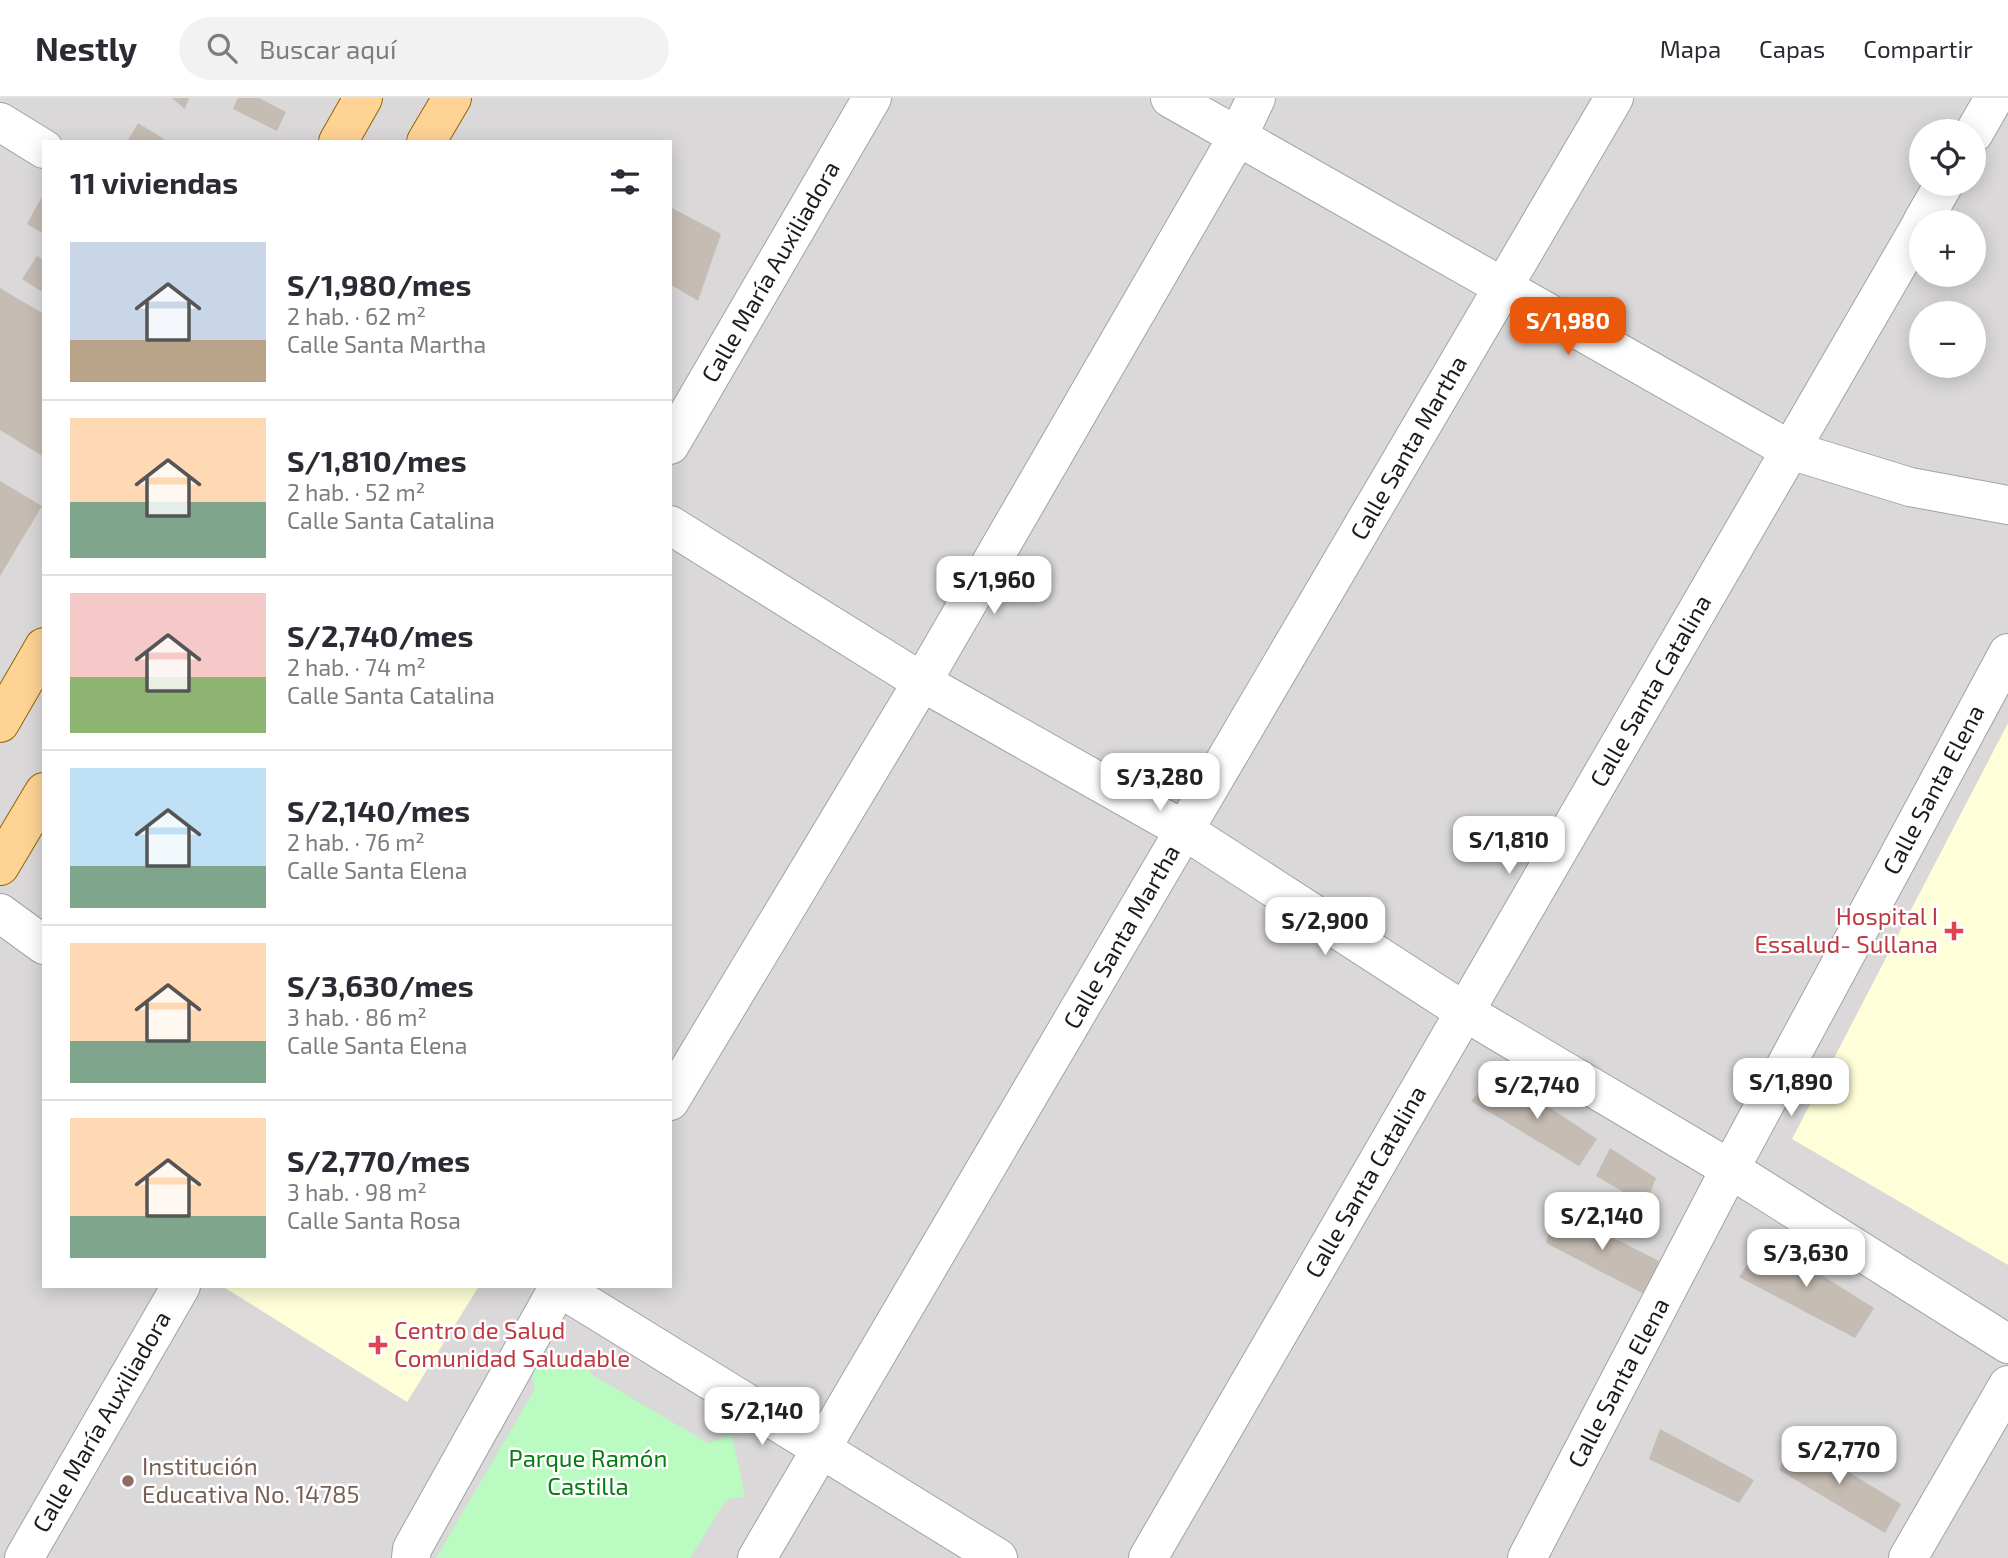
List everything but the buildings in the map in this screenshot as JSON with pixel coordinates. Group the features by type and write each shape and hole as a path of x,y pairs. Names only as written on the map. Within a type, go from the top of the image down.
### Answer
{"main road":[{"path":"339,140 363,98"},
{"path":"427,140 452,98"},
{"path":"0,723 10,689 42,649"},
{"path":"0,866 42,795"}],"street":[{"name":"Calle María Auxiliadora","path":"672,442 872,98"},
{"path":"1170,98 1504,285 1790,450 1910,487 2008,505"},
{"path":"672,1098 922,682 1238,136 1256,98"},
{"name":"Calle Santa Martha","path":"757,1558 1614,98"},
{"path":"1982,119 1994,98"},
{"path":"0,122 42,148"},
{"name":"Calle Santa Catalina","path":"1148,1558 1909,245"},
{"path":"672,526 922,682 1184,830 1465,1012 1730,1169 2008,1344"},
{"name":"Calle Santa Elena","path":"1527,1558 1730,1169 2008,653"},
{"path":"0,913 42,944"},
{"name":"Calle María Auxiliadora","path":"24,1558 180,1288"},
{"path":"411,1558 412,1549 557,1288"},
{"path":"560,1288 998,1558"},
{"path":"1908,1558 2008,1385"}],"shaded area":[{"path":"0,98 2008,98 2008,1558 0,1558"},
{"name":"Hospital I Essalud- Sullana","path":"2008,723 2008,1265 1792,1139"},
{"name":"Centro de Salud Comunidad Saludable","path":"225,1288 478,1288 407,1402"}],"green space":[{"name":"Parque Ramón Castilla","path":"585,1353 591,1374 708,1443 732,1435 745,1496 726,1500 690,1558 436,1558 535,1389 530,1365"}],"place":[{"name":"Hospital I Essalud- Sullana","path":"1954,931"},
{"name":"Centro de Salud Comunidad Saludable","path":"378,1345"},
{"name":"Institución Educativa No. 14785","path":"128,1481"}]}
